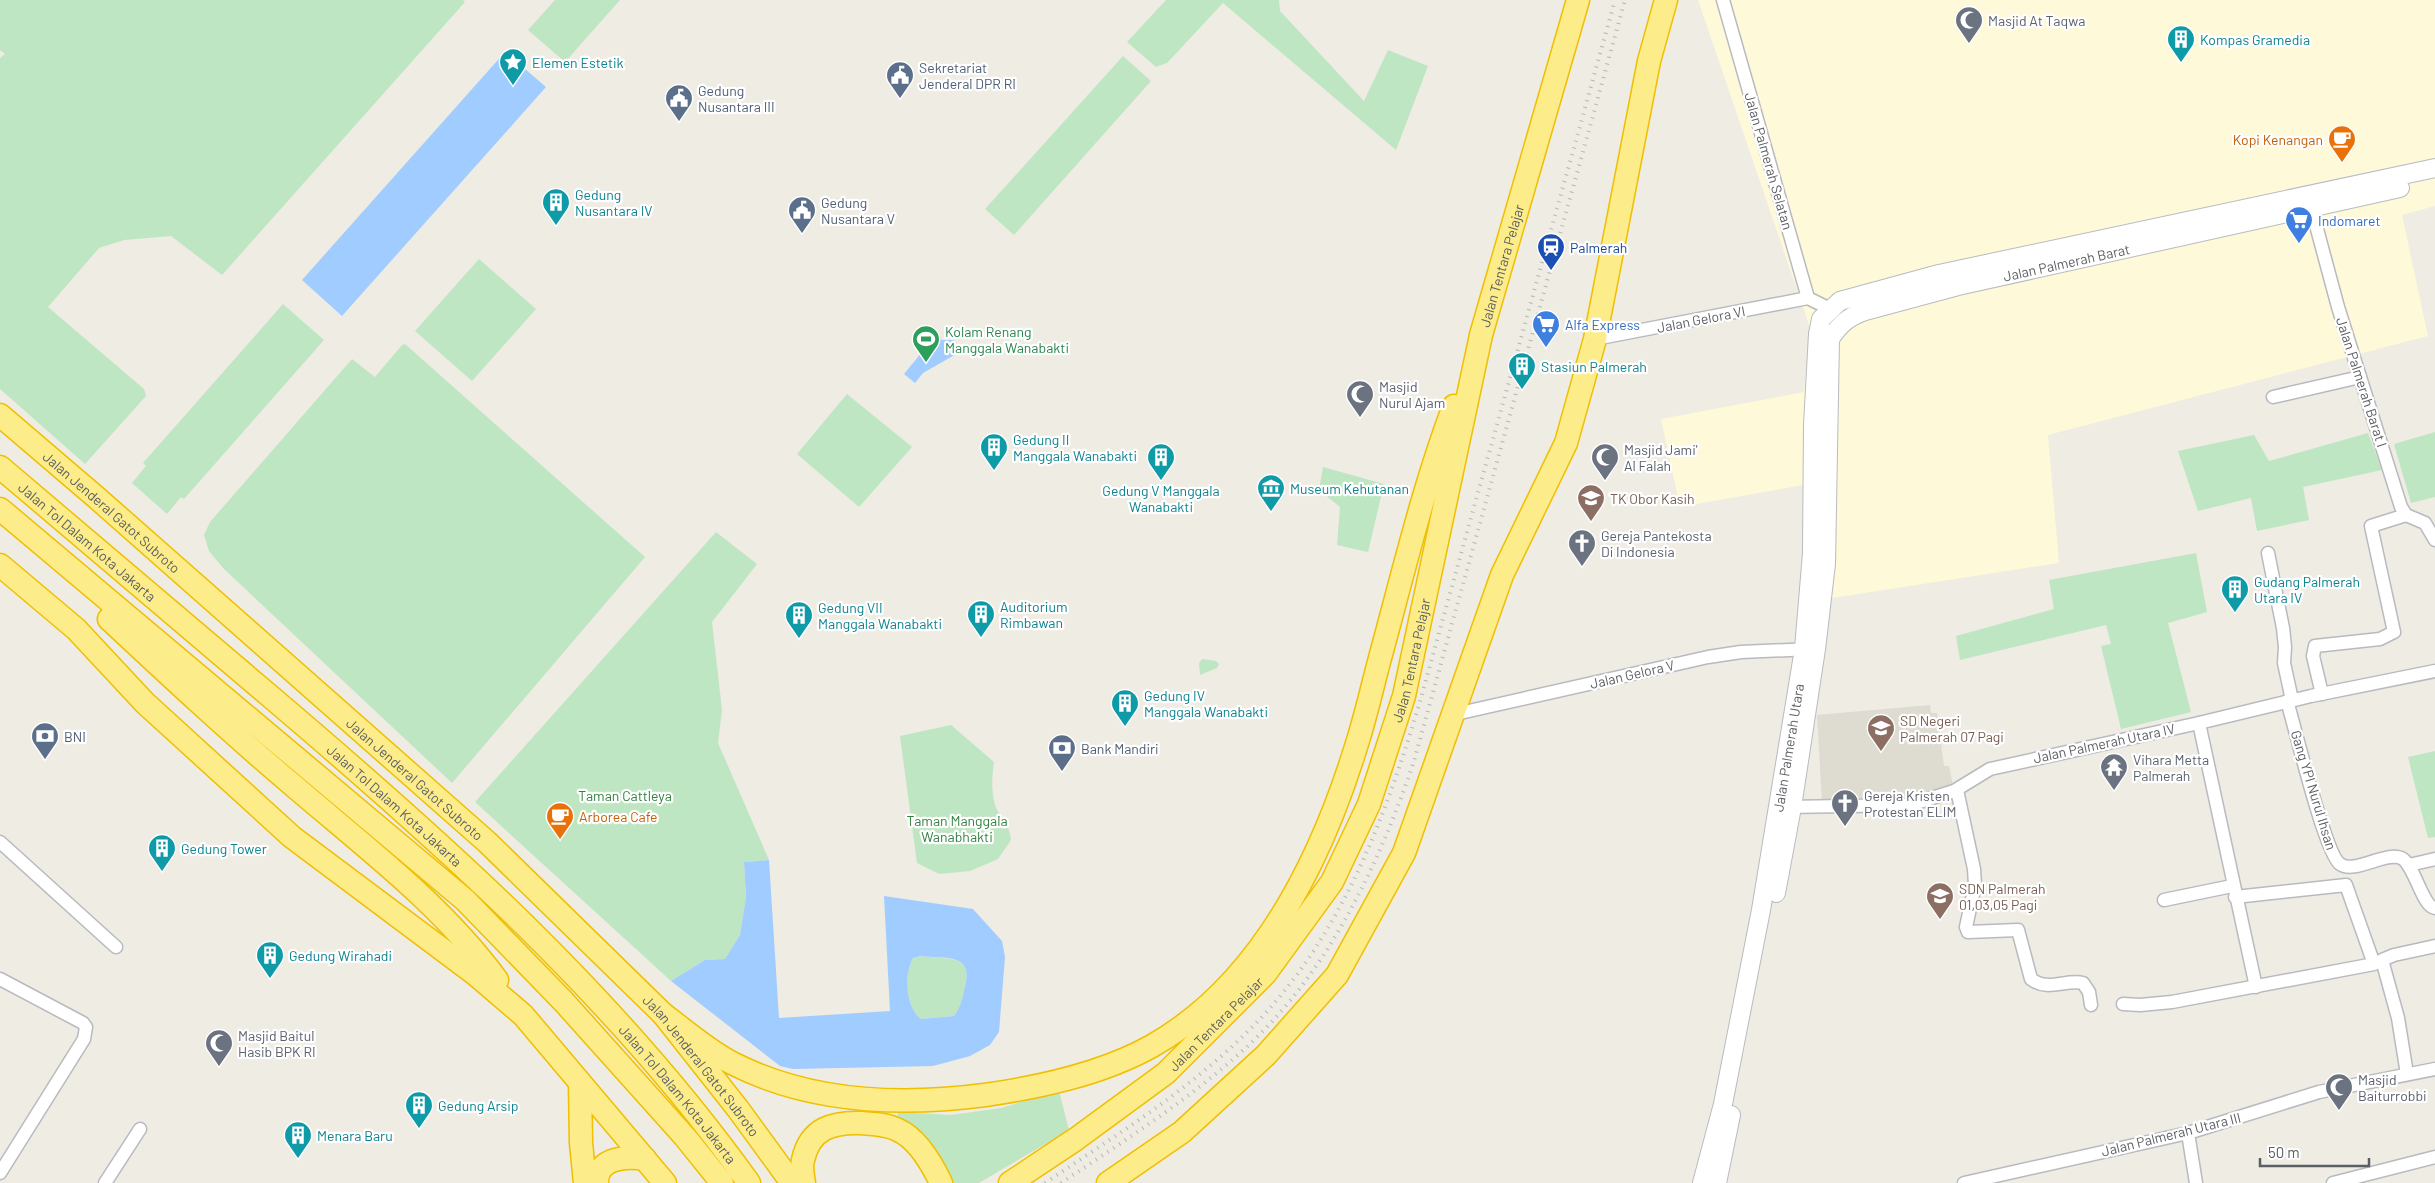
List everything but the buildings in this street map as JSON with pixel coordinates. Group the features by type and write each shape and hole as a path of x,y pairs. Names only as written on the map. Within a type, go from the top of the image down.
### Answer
{"highway":[{"name":"Jalan Tentara Pelajar","path":"1010,1183 1076,1139 1166,1073 1332,882 1369,804 1404,696 1481,335 1578,0"},
{"path":"1108,1183 1182,1132 1266,1055 1337,976 1404,853 1451,715 1502,575 1566,443 1595,339 1649,61 1666,0"},
{"path":"663,1014 713,1052 732,1063 775,1082 797,1089 847,1098 885,1100 945,1099 1009,1092 1070,1078 1133,1056 1178,1030 1259,965 1272,930 1306,871 1339,796 1360,734 1434,461 1481,335"},
{"name":"Jalan Jenderal Gatot Subroto","path":"0,415 105,504 480,836 663,1014 738,1109 792,1183"},
{"name":"Jalan Tol Dalam Kota Jakarta","path":"0,467 435,838 595,996 689,1104 745,1177"},
{"path":"4,512 77,590 282,777 431,906 489,969 523,1016 665,1183"},
{"name":"Jalan Tol Dalam Kota Jakarta","path":"4,512 465,900 564,1002 684,1137 722,1183"},
{"path":"0,565 76,629 145,703 292,837 475,974 523,1016"},
{"path":"580,1083 581,1144 585,1183"},
{"path":"804,1183 802,1160 811,1141 820,1131 834,1124 853,1123 876,1124 899,1130 916,1143 941,1183"},
{"path":"597,1183 602,1169 611,1161 626,1156 646,1159"}],"main road":[{"name":"Jalan Palmerah Barat","path":"1830,339 1841,323 1851,315 1865,311 1958,286 2313,201 2435,168"},
{"name":"Jalan Palmerah Barat","path":"1830,309 1840,301 1939,274 2313,201 2435,180"},
{"name":"Jalan Palmerah Utara","path":"1820,424 1818,334 1821,318 1830,309"},
{"name":"Jalan Palmerah Utara","path":"1718,1183 1737,1059 1767,910 1810,649 1812,552 1820,424 1830,339"},
{"name":"Jalan Palmerah Utara","path":"1702,1183 1722,1104 1737,1059"}],"street":[{"name":"Jalan Palmerah Selatan","path":"1723,0 1808,298"},
{"name":"Jalan Palmerah Barat I","path":"2313,201 2317,229 2360,377 2401,507 2406,514"},
{"name":"Jalan Gelora VI","path":"1595,339 1808,298"},
{"path":"1808,298 1830,309"},
{"path":"2273,397 2360,377"},
{"path":"2322,694 2313,656 2315,646 2380,639 2394,632 2371,526 2406,514 2425,523 2435,540"},
{"name":"Gang YPI Nurul Ihsan","path":"2268,553 2284,634 2284,663 2290,701 2314,799 2334,856 2340,864 2349,867 2396,857 2409,865 2435,859"},
{"name":"Jalan Gelora V","path":"1451,715 1708,657 1741,652 1810,649"},
{"name":"Jalan Palmerah Utara IV","path":"1785,806 1910,806 1957,790 1990,769 2290,701 2435,671"},
{"path":"2199,723 2256,987"},
{"path":"1957,790 1974,858 1975,885 1966,927 1968,932 2018,930 2031,979 2045,986 2076,981 2083,983 2089,992 2091,1005"},
{"path":"0,842 116,947"},
{"path":"2409,865 2428,904 2435,908"},
{"path":"2123,1004 2140,1005 2172,1002 2374,964 2346,885 2234,892 2164,900"},
{"path":"2407,1074 2398,1018 2382,960 2394,955 2435,946"},
{"path":"0,1173 84,1039 86,1027 83,1023 1,982"},
{"name":"Jalan Palmerah Utara III","path":"1964,1183 2188,1133 2319,1092 2435,1069"},
{"path":"105,1183 140,1129"},
{"path":"2188,1133 2196,1183"},
{"path":"2333,1183 2435,1157"}],"shaded area":[{"path":"1698,0 2435,0 2435,206 2402,215 2428,336 2048,435 2059,563 1807,602 1804,485 1680,507 1661,419 1804,392 1810,328"},
{"name":"SD Negeri Palmerah 07 Pagi","path":"1930,705 1931,713 1937,713 1944,766 1949,766 1954,790 1912,799 1822,802 1817,715"}],"green space":[{"path":"0,0 463,0 465,2 222,275 171,236 124,240 99,248 48,307 144,389 146,396 85,464 0,389 0,58 5,54 0,50"},
{"path":"555,0 620,0 565,62 528,30"},
{"path":"1166,0 1279,0 1280,11 1364,101 1388,50 1428,66 1396,150 1223,3 1167,63 1156,67 1127,42"},
{"path":"1123,56 1151,81 1014,235 985,209"},
{"path":"479,259 536,309 472,381 415,331"},
{"path":"283,304 324,340 184,499 181,497 167,514 132,483 146,466 143,463"},
{"path":"405,344 645,557 452,783 224,569 209,551 204,535 210,522 352,359 375,377 402,345"},
{"path":"847,394 912,447 859,507 797,454"},
{"path":"2435,432 2435,497 2411,503 2394,444"},
{"path":"2368,433 2382,470 2303,487 2309,520 2257,531 2251,498 2198,511 2178,451 2254,435 2269,461"},
{"path":"1323,467 1384,484 1368,552 1337,545 1340,507 1319,490"},
{"name":"Taman Cattleya","path":"716,532 757,564 712,622 722,710 718,743 769,860 744,862 746,897 740,935 725,959 705,960 671,981 475,802"},
{"path":"2196,553 2207,612 2168,623 2191,712 2121,729 2101,646 2111,644 2106,625 1960,660 1956,636 2054,609 2049,580"},
{"path":"1202,659 1216,661 1219,664 1217,668 1200,675 1199,663"},
{"name":"Taman Manggala Wanabhakti","path":"951,725 994,762 992,784 995,805 1008,828 1011,840 998,859 970,871 939,874 917,863 900,736"},
{"path":"2435,751 2435,837 2428,838 2408,757"},
{"path":"922,956 950,959 963,964 966,970 966,978 959,1007 954,1016 921,1019 912,1006 908,990 908,973 913,958"},
{"path":"1059,1091 1069,1130 979,1183 949,1183 897,1119 898,1112 951,1115 1001,1108"}],"water":[{"path":"505,52 546,87 342,316 302,280"},
{"name":"Kolam Renang Manggala Wanabakti","path":"936,335 942,340 954,340 958,353 923,373 915,383 904,374"},
{"path":"769,860 779,1018 890,1011 884,896 973,909 1002,941 1005,957 999,1032 990,1045 970,1056 933,1066 793,1069 780,1066 671,981 705,960 725,959 740,935 746,897 744,862","holes":["921,956 950,958 963,964 966,970 966,978 959,1007 954,1016 921,1019 912,1006 908,990 908,973 913,958"]}],"railway":[{"path":"1045,1183 1169,1098 1239,1040 1273,1005 1303,967 1329,926 1352,884 1389,796 1419,705 1615,0"},
{"path":"1061,1183 1184,1098 1253,1041 1281,1012 1306,980 1350,911 1369,874 1401,799 1414,761 1625,0"}],"place":[{"name":"Masjid At Taqwa","path":"1969,44"},
{"name":"Kompas Gramedia","path":"2181,63"},
{"name":"Elemen Estetik","path":"513,86"},
{"name":"Sekretariat Jenderal DPR RI","path":"900,99"},
{"name":"Gedung Nusantara III","path":"679,122"},
{"name":"Kopi Kenangan","path":"2342,163"},
{"name":"Gedung Nusantara IV","path":"556,226"},
{"name":"Gedung Nusantara V","path":"802,234"},
{"name":"Indomaret","path":"2299,244"},
{"name":"Palmerah","path":"1551,271"},
{"name":"Alfa Express","path":"1546,348"},
{"name":"Kolam Renang Manggala Wanabakti","path":"926,363"},
{"name":"Stasiun Palmerah","path":"1522,390"},
{"name":"Masjid Nurul Ajam","path":"1360,418"},
{"name":"Gedung II Manggala Wanabakti","path":"994,471"},
{"name":"Gedung V Manggala Wanabakti","path":"1161,481"},
{"name":"Masjid Jami' Al Falah","path":"1605,481"},
{"name":"Museum Kehutanan","path":"1271,512"},
{"name":"TK Obor Kasih","path":"1591,522"},
{"name":"Gereja Pantekosta Di Indonesia","path":"1582,567"},
{"name":"Gudang Palmerah Utara IV","path":"2235,613"},
{"name":"Auditorium Rimbawan","path":"981,638"},
{"name":"Gedung VII Manggala Wanabakti","path":"799,639"},
{"name":"Gedung IV Manggala Wanabakti","path":"1125,727"},
{"name":"SD Negeri Palmerah 07 Pagi","path":"1881,752"},
{"name":"BNI","path":"45,760"},
{"name":"Bank Mandiri","path":"1062,772"},
{"name":"Vihara Metta Palmerah","path":"2114,791"},
{"name":"Gereja Kristen Protestan ELIM","path":"1845,827"},
{"name":"Arborea Cafe","path":"560,840"},
{"name":"Gedung Tower","path":"162,872"},
{"name":"SDN Palmerah 01,03,05 Pagi","path":"1940,920"},
{"name":"Gedung Wirahadi","path":"270,979"},
{"name":"Masjid Baitul Hasib BPK RI","path":"219,1067"},
{"name":"Masjid Baiturrobbi","path":"2339,1111"},
{"name":"Gedung Arsip","path":"419,1129"},
{"name":"Menara Baru","path":"298,1159"}]}
